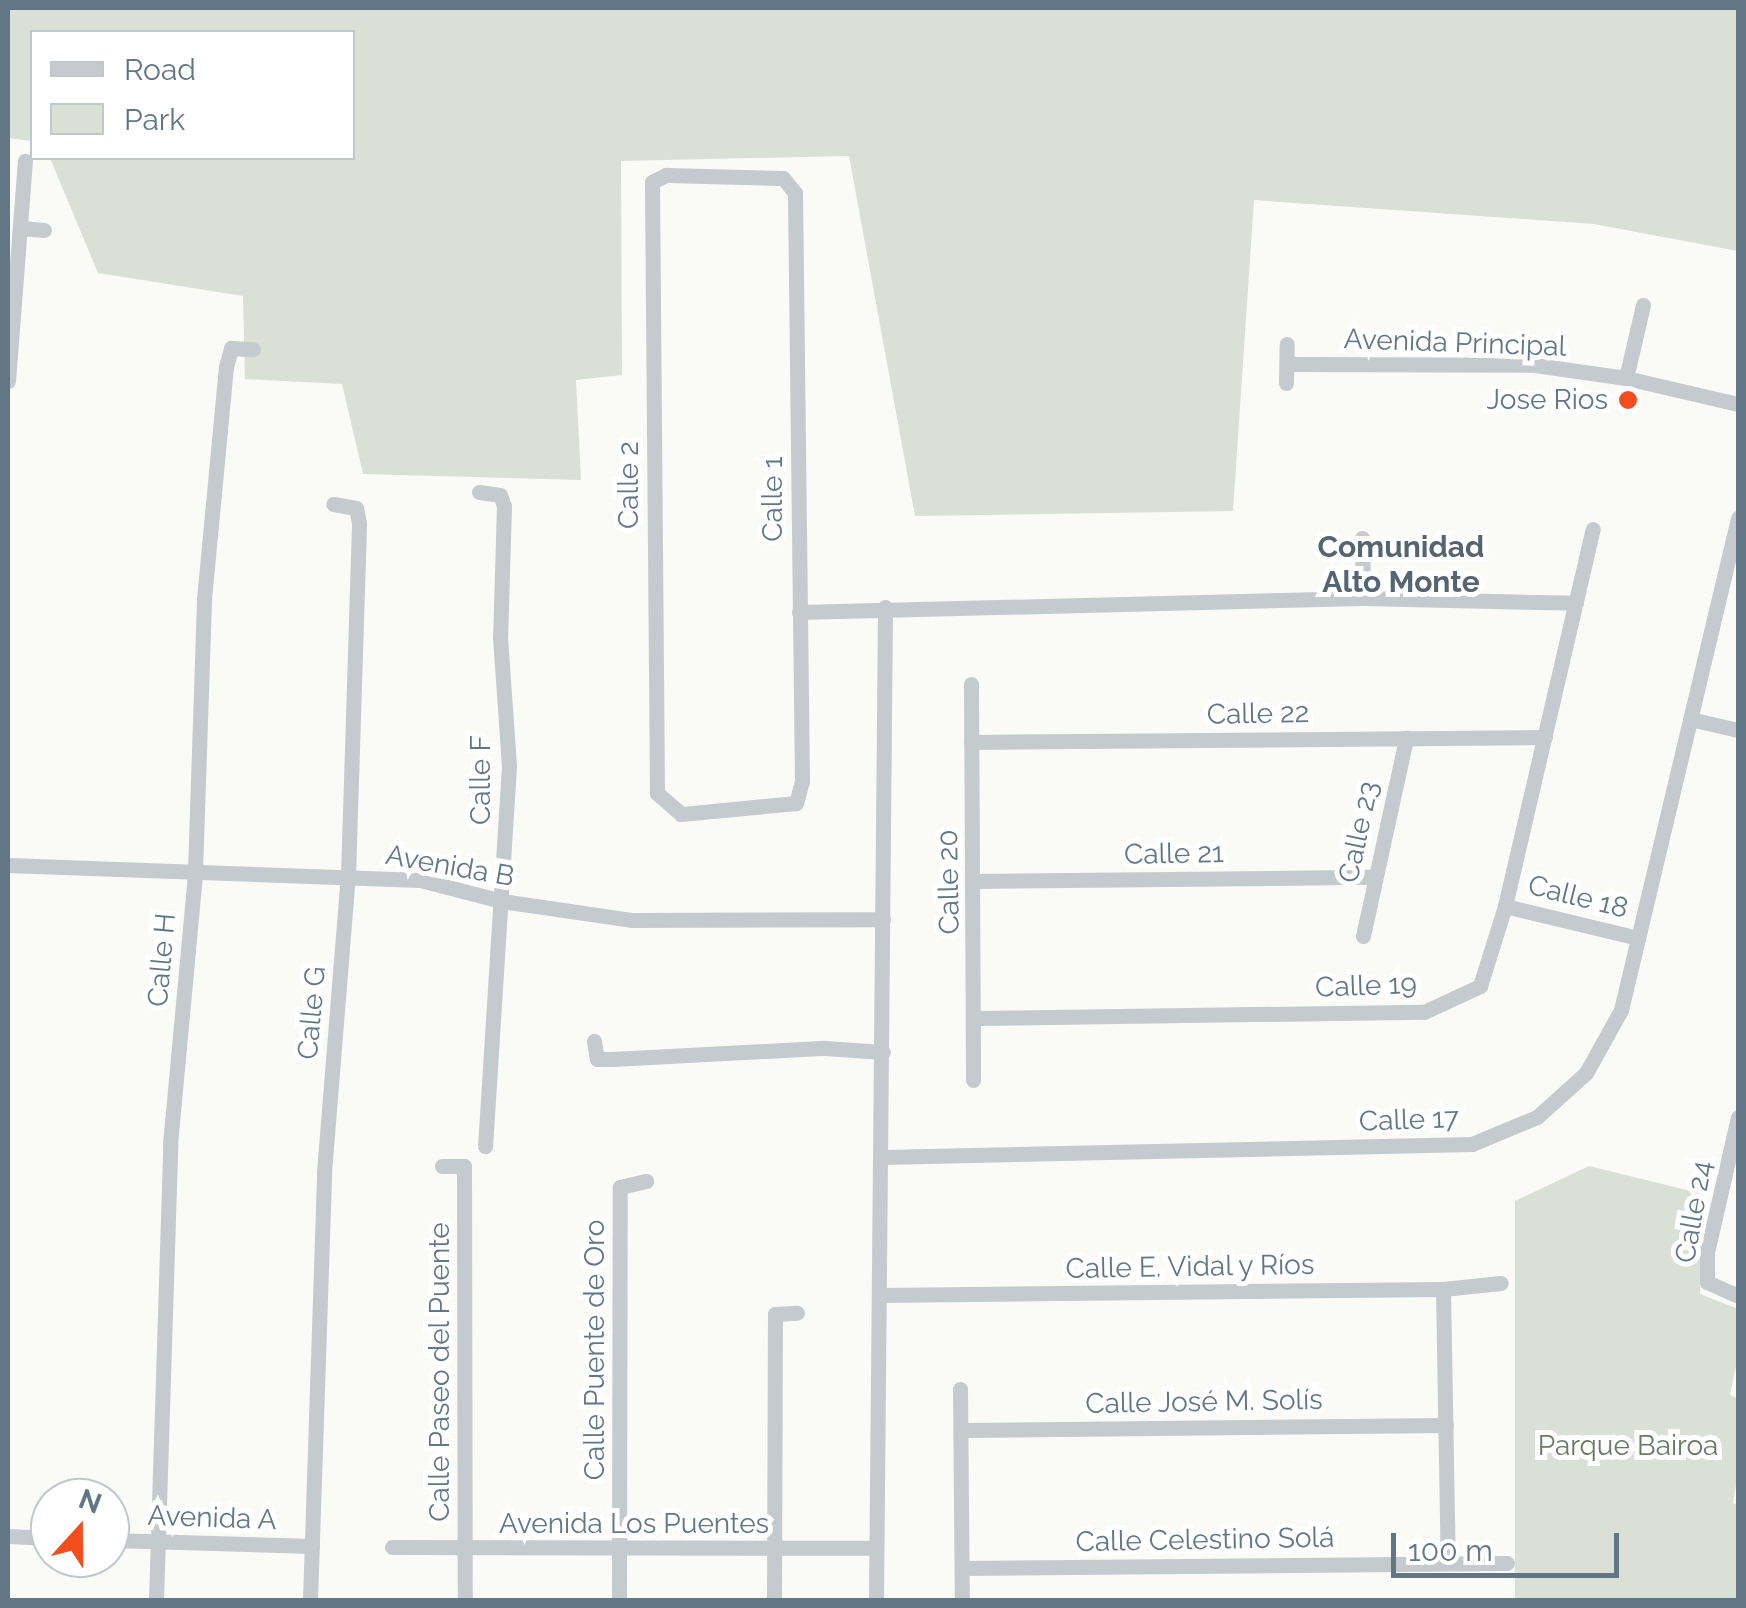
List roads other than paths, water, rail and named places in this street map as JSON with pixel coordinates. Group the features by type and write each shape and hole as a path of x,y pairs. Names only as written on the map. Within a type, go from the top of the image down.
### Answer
{"street":[{"path":"8,381 25,162"},
{"name":"Calle 2","path":"796,194 783,178 666,175 652,182 656,793 680,814 796,802"},
{"name":"Calle 1","path":"796,194 802,781 796,802"},
{"path":"20,228 44,230"},
{"path":"1626,378 1644,305"},
{"path":"1286,383 1287,344"},
{"name":"Calle H","path":"156,1600 170,1144 195,872 204,600 226,367 230,348 253,349"},
{"name":"Avenida Principal","path":"1287,364 1535,365 1626,378 1738,404"},
{"name":"Calle F","path":"480,492 500,495 504,506 500,637 509,766 485,1146"},
{"name":"Calle G","path":"310,1600 324,1172 348,876 359,523 356,508 333,504"},
{"name":"Calle 17","path":"882,1157 1472,1144 1537,1117 1586,1073 1621,1010 1690,719 1731,586 1738,518"},
{"name":"Calle 19","path":"975,1018 1424,1012 1480,986 1505,906 1593,529"},
{"path":"1362,538 1364,598"},
{"path":"799,612 1364,598 1576,603"},
{"path":"876,1600 886,608"},
{"name":"Calle 20","path":"970,684 975,1018 972,1080"},
{"path":"1690,719 1738,730"},
{"name":"Calle 22","path":"971,742 1545,737"},
{"name":"Calle 23","path":"1363,936 1406,738"},
{"name":"Avenida B","path":"8,865 420,880 502,901 632,920 884,919"},
{"name":"Calle 21","path":"974,881 1375,877"},
{"name":"Calle 18","path":"1505,906 1638,938"},
{"path":"594,1041 596,1058 612,1059 826,1048 883,1052"},
{"name":"Calle 24","path":"1738,1116 1707,1252 1707,1282 1738,1296"},
{"name":"Calle Paseo del Puente","path":"442,1166 464,1166 464,1600"},
{"name":"Calle Puente de Oro","path":"620,1600 620,1187 646,1181"},
{"name":"Calle E. Vidal y Ríos","path":"879,1296 1443,1289 1501,1284"},
{"path":"1443,1289 1448,1562"},
{"path":"774,1600 775,1314 797,1314"},
{"path":"960,1389 962,1600"},
{"name":"Calle José M. Solís","path":"963,1430 1446,1425"},
{"name":"Avenida A","path":"130,1541 312,1546"},
{"name":"Avenida Los Puentes","path":"392,1547 876,1548"},
{"name":"Calle Celestino Solá","path":"964,1568 1507,1563"}],"place":[{"name":"Jose Rios","path":"1628,400"}],"district":[{"name":"Comunidad Alto Monte","path":"1401,564"}],"park label":[{"name":"Parque Bairoa","path":"1628,1446"}]}
